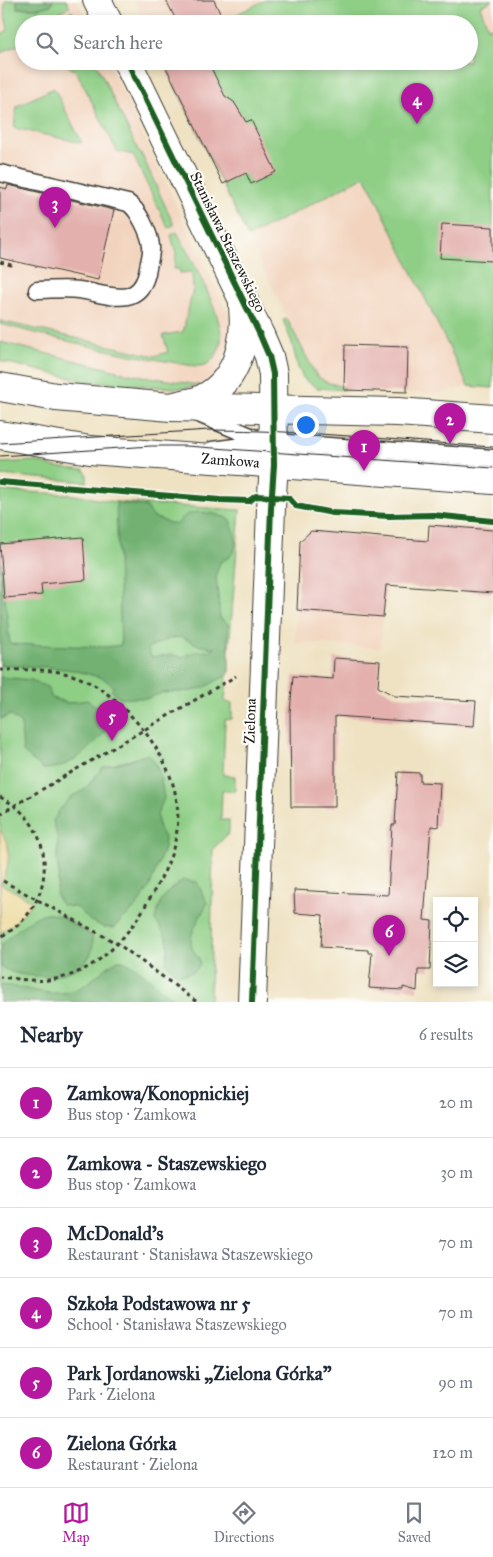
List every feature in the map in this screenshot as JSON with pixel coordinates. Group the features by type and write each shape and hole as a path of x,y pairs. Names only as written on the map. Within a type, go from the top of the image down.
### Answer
{"street":[{"path":"97,0 104,15"},
{"name":"Stanisława Staszewskiego","path":"131,70 269,356 273,374 274,453"},
{"name":"Stanisława Staszewskiego","path":"171,407 198,401 216,390 236,367 243,336 242,298"},
{"path":"0,387 56,397 171,407 398,412 493,419"},
{"name":"Zamkowa","path":"0,435 90,450 158,456 274,453 493,480"},
{"name":"Zielona","path":"252,1002 270,508 274,453"}],"lane":[{"path":"0,173 128,203 137,211 150,242 151,254 144,282 134,293 114,298 78,289 36,290"},
{"path":"171,407 194,413 253,437 274,453 493,458"}],"path":[{"path":"0,262 11,265 12,260"},
{"path":"0,670 68,674 105,691 144,730 160,752 169,772 175,793 178,829 174,846 162,876 137,918 118,944 80,971 60,978 38,981 0,977"},
{"path":"0,814 236,676"},
{"path":"0,797 15,806 28,819 37,833 45,864 44,878 38,900 20,924 0,937"},
{"path":"2,881 118,944 197,1002"}],"shaded area":[{"path":"0,0 77,0 84,15 15,15 15,70 111,70 231,320 232,331 218,375 190,391 84,383 0,363"},
{"path":"133,0 265,0 236,15 140,15"},
{"path":"493,1 493,227 388,221 468,386 438,394 344,390 343,387 326,382 316,375 310,366 248,237 297,210 459,70 478,70 478,15 454,15"},
{"path":"313,529 316,532 390,538 380,648 295,642 300,541"}],"green space":[{"path":"6,0 17,0 18,8 40,8 51,5 53,0 66,0 70,7 60,11 62,15 15,15 15,46 0,53 0,35 8,30 4,10"},
{"path":"17,0 53,0 51,5 40,8 17,8"},
{"path":"265,0 493,0 480,6 488,28 493,27 493,388 468,386 365,176 248,237 167,70 478,70 478,15 236,15"},
{"path":"72,11 71,15 65,15"},
{"path":"74,70 99,70 141,153 174,225 168,228 133,155 117,151"},
{"path":"54,88 82,143 14,128 17,106"},
{"path":"177,232 205,286 221,330 221,341 218,351 214,358 205,365 192,366 128,354 0,324 0,321 155,356 168,352 163,335 183,332 193,289 192,272 180,273 179,269 174,269 176,254 171,235"},
{"path":"287,319 316,375 326,382 344,387 344,390 317,388 304,379 298,368 292,343 283,320"},
{"path":"0,342 130,374 199,385 174,388 84,381 0,361"},
{"path":"34,461 55,467 84,470 87,474 87,482 0,475 0,463"},
{"path":"0,491 68,494 116,502 240,510 225,702 232,703 232,719 225,720 223,775 235,776 235,791 222,791 221,820 229,820 229,833 213,849 210,1002 0,1002"},
{"path":"116,502 147,507 153,517 176,525 185,516 195,512 213,514 229,519 233,527 235,547 230,556 220,562 216,575 220,618 228,624 229,674 205,687 193,691 162,693 148,698 120,698 111,690 114,687 103,678 73,670 0,665 0,550 10,644 106,647 121,645","holes":["181,637 201,646 216,648 183,657 172,655 151,657 148,648 169,639"]},
{"path":"0,677 31,680 47,687 52,698 68,703 87,700 109,715 110,728 72,761 54,768 43,769 23,752 21,724 10,715 0,719"},
{"path":"148,754 154,761 160,774 164,798 157,815 159,829 165,839 164,848 149,888 136,907 113,928 103,927 89,920 78,908 62,905 56,895 59,874 57,859 58,840 53,821 71,797 84,790 103,767"},
{"path":"184,880 197,882 207,903 191,938 191,944 199,958 200,965 190,973 176,974 166,962 167,939 155,920 165,896"},
{"path":"46,913 61,916 92,936 92,949 88,959 69,972 56,975 30,976 17,974 1,967 0,947 3,943 28,922"},
{"path":"118,960 135,967 164,992 180,1002 0,1002 0,985 49,993 68,992 83,986"}],"sand":[{"path":"0,830 8,850 8,863 1,884 32,901 18,919 0,933"}],"building":[{"path":"166,0 214,0 221,15 174,15"},
{"path":"167,70 212,70 225,96 234,102 246,122 251,120 276,172 251,184 246,173 223,184"},
{"path":"8,185 114,210 98,280 0,258 0,187 7,189"},
{"path":"442,224 493,227 493,261 440,258"},
{"path":"345,345 408,347 407,392 344,390"},
{"path":"429,525 493,530 493,593 386,585 383,617 297,610 300,541 311,531 428,541"},
{"path":"83,537 86,580 41,584 42,595 4,598 0,544"},
{"path":"334,658 380,661 378,687 395,696 476,701 474,726 335,716 335,807 291,807 290,713 293,676 333,679"},
{"path":"398,772 420,773 420,782 440,783 438,827 431,826 424,920 432,921 430,970 418,970 417,991 403,987 403,990 369,988 372,953 368,953 368,950 321,947 323,915 295,913 294,890 388,895 392,825 395,825"}],"tram line":[{"path":"0,443 210,430 246,430 493,447"},
{"path":"0,456 151,446 186,446 493,468"}],"cycle path":[{"path":"131,70 260,335 269,356 273,374 274,465 252,1002"},
{"path":"0,482 220,500 249,501 256,496 289,498 296,506 333,513 389,516 433,515 493,521"}],"place":[{"name":"Szkoła Podstawowa nr 5","path":"417,124"},
{"name":"McDonald's","path":"55,228"},
{"name":"Zamkowa - Staszewskiego","path":"450,444"},
{"name":"Zamkowa/Konopnickiej","path":"364,471"},
{"name":"Park Jordanowski „Zielona Górka”","path":"112,741"},
{"name":"Zielona Górka","path":"389,956"}]}
